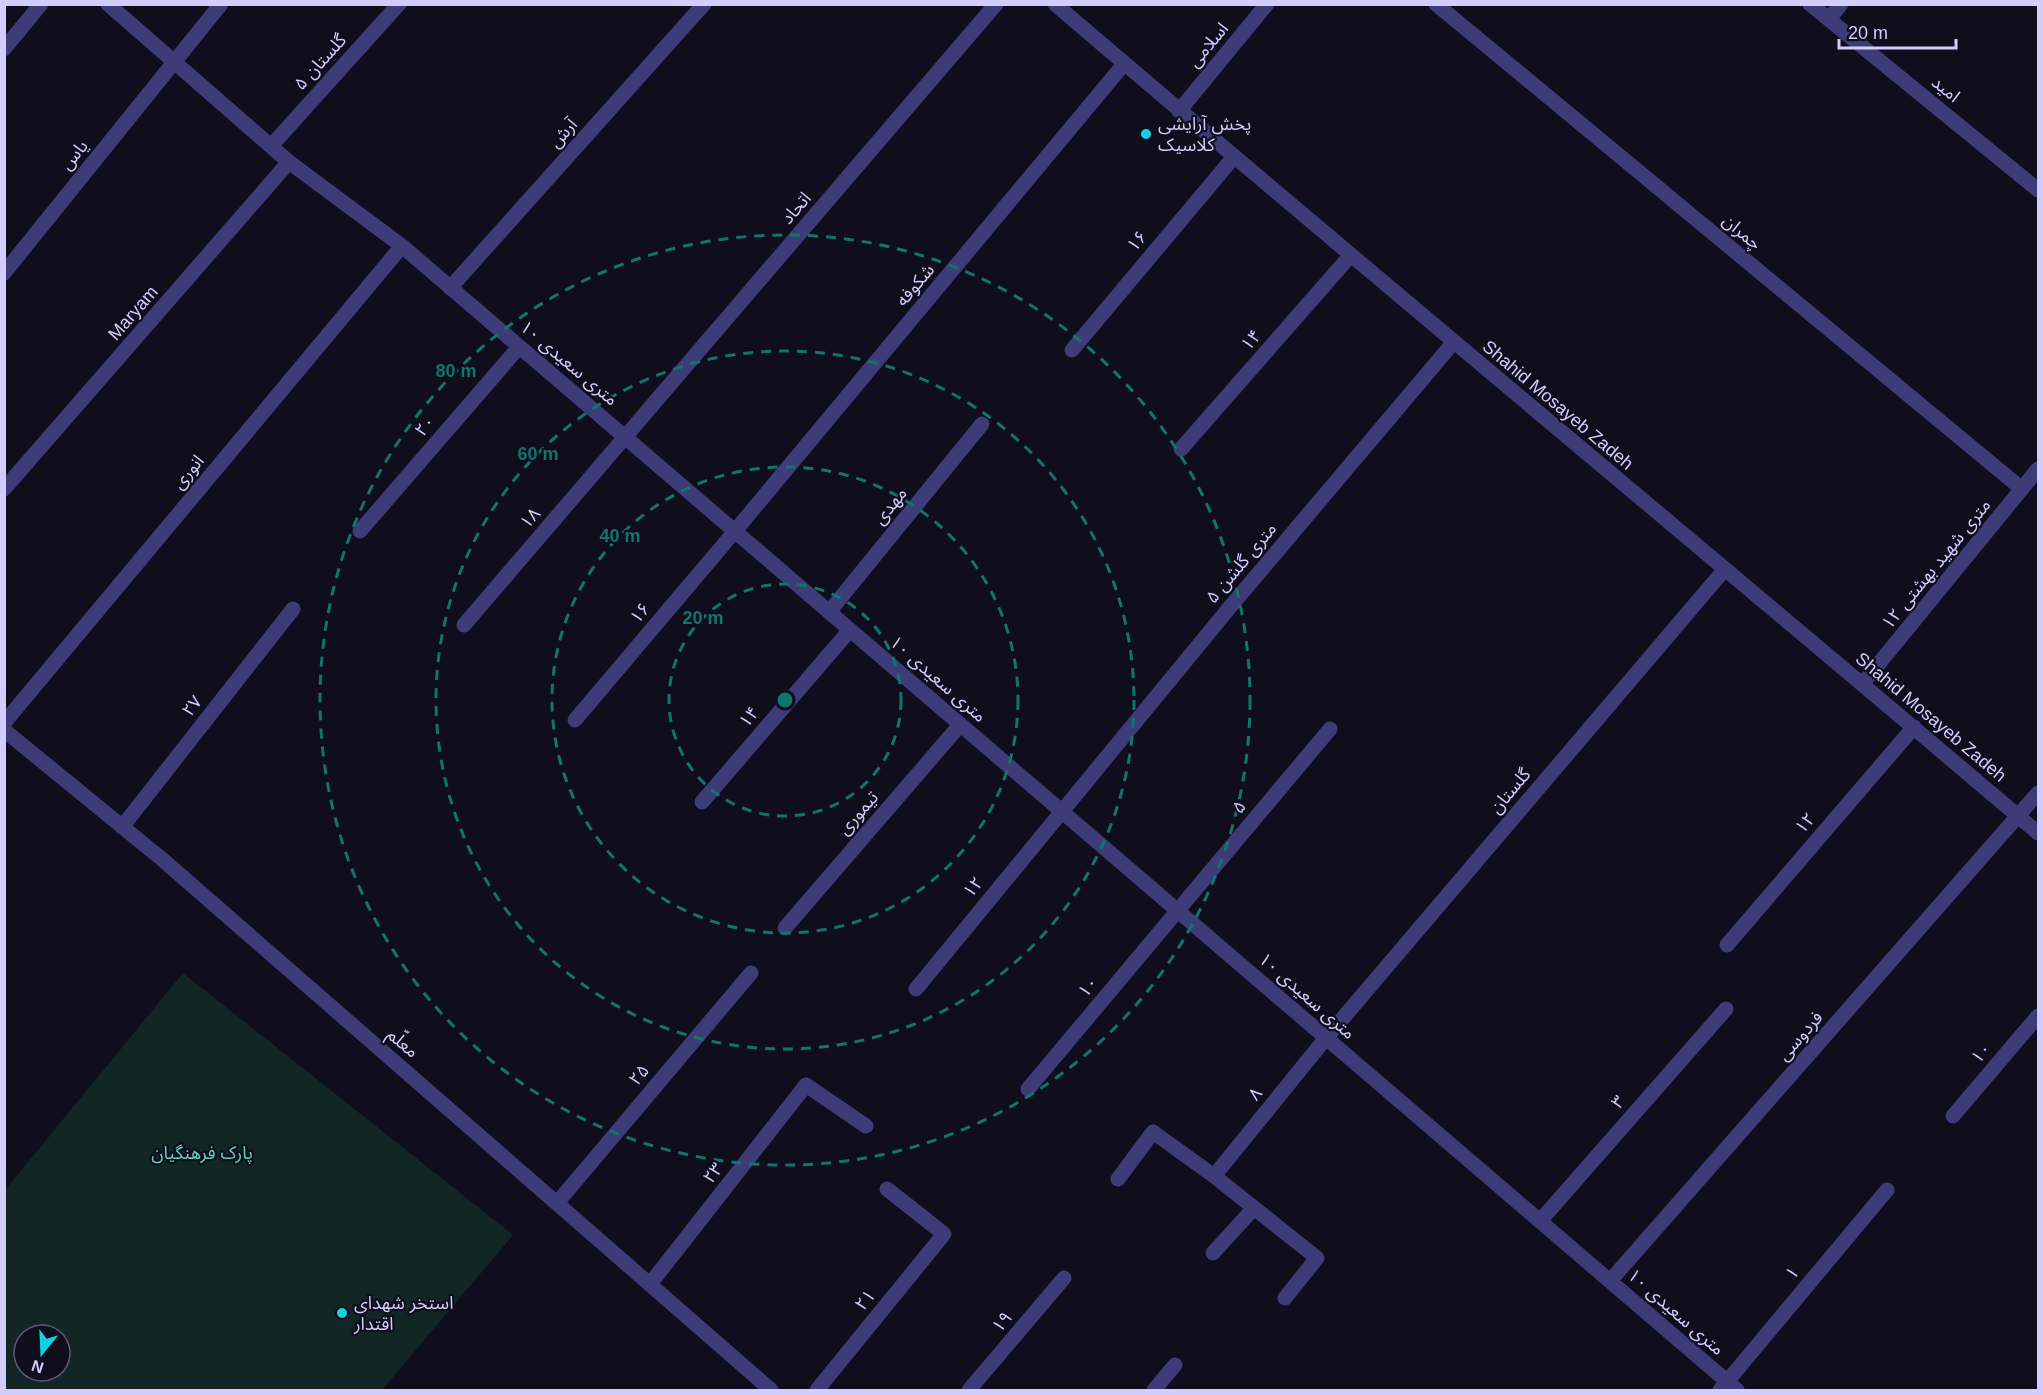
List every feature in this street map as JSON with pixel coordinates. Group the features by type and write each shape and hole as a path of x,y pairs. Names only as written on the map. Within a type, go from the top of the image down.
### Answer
{"street":[{"path":"4,49 41,4"},
{"name":"۱۰ متری سعیدی","path":"108,4 289,162 402,246 1610,1281 1728,1388"},
{"name":"یاس","path":"4,273 221,4"},
{"name":"گلستان ۵","path":"271,146 399,4"},
{"name":"آرش","path":"450,288 705,4"},
{"name":"اتحاد","path":"625,437 996,4"},
{"name":"Shahid Mosayeb Zadeh","path":"1055,4 1233,158 1863,683 2038,834"},
{"name":"اسلامی","path":"1179,111 1267,4"},
{"name":"چمران","path":"1436,4 2022,489"},
{"name":"امید","path":"1810,4 2038,190"},
{"path":"1829,19 1841,4"},
{"name":"شکوفه","path":"735,531 1124,64"},
{"name":"۱۶","path":"1072,350 1233,158"},
{"name":"Maryam","path":"4,489 289,162"},
{"name":"انوری","path":"4,723 402,246"},
{"name":"۱۴","path":"1181,449 1350,256"},
{"name":"۵ متری گلشن","path":"1060,810 1453,343"},
{"name":"۲۰","path":"360,531 519,346"},
{"name":"مهدی","path":"829,612 982,424"},
{"name":"۱۸","path":"464,625 625,437"},
{"name":"۱۲ متری شهید بهشتی","path":"1863,683 2038,469"},
{"name":"۱۶","path":"575,720 735,531"},
{"name":"گلستان","path":"1326,1038 1725,569"},
{"name":"۲۷","path":"122,827 293,609"},
{"name":"۱۴","path":"702,802 850,630"},
{"name":"تیموری","path":"785,928 960,725"},
{"name":"۱۲","path":"1727,945 1914,727"},
{"name":"۵","path":"1178,911 1330,729"},
{"name":"معلّم","path":"4,730 122,827 771,1390"},
{"name":"فردوسی","path":"1610,1281 2038,793"},
{"name":"۱۲","path":"916,989 1060,810"},
{"name":"۱۰","path":"1028,1089 1178,911"},
{"name":"۲۵","path":"556,1203 751,973"},
{"name":"۳","path":"1540,1221 1726,1009"},
{"name":"۱۰","path":"1953,1116 2038,1016"},
{"name":"۸","path":"1214,1176 1326,1038"},
{"name":"۲۳","path":"650,1284 806,1085 866,1126"},
{"path":"1118,1179 1153,1132 1214,1176 1317,1258 1285,1298"},
{"name":"۲۱","path":"817,1390 944,1234 887,1189"},
{"name":"۱","path":"1728,1388 1887,1190"},
{"path":"1213,1253 1254,1208"},
{"name":"۱۹","path":"969,1390 1064,1278"},
{"path":"1154,1390 1175,1365"}],"green space":[{"name":"پارک فرهنگیان","path":"183,973 513,1235 382,1390 5,1390 5,1190"}],"place":[{"name":"پخش آرایشی کلاسیک","path":"1146,134"},
{"name":"استخر شهدای اقتدار","path":"342,1313"}]}
